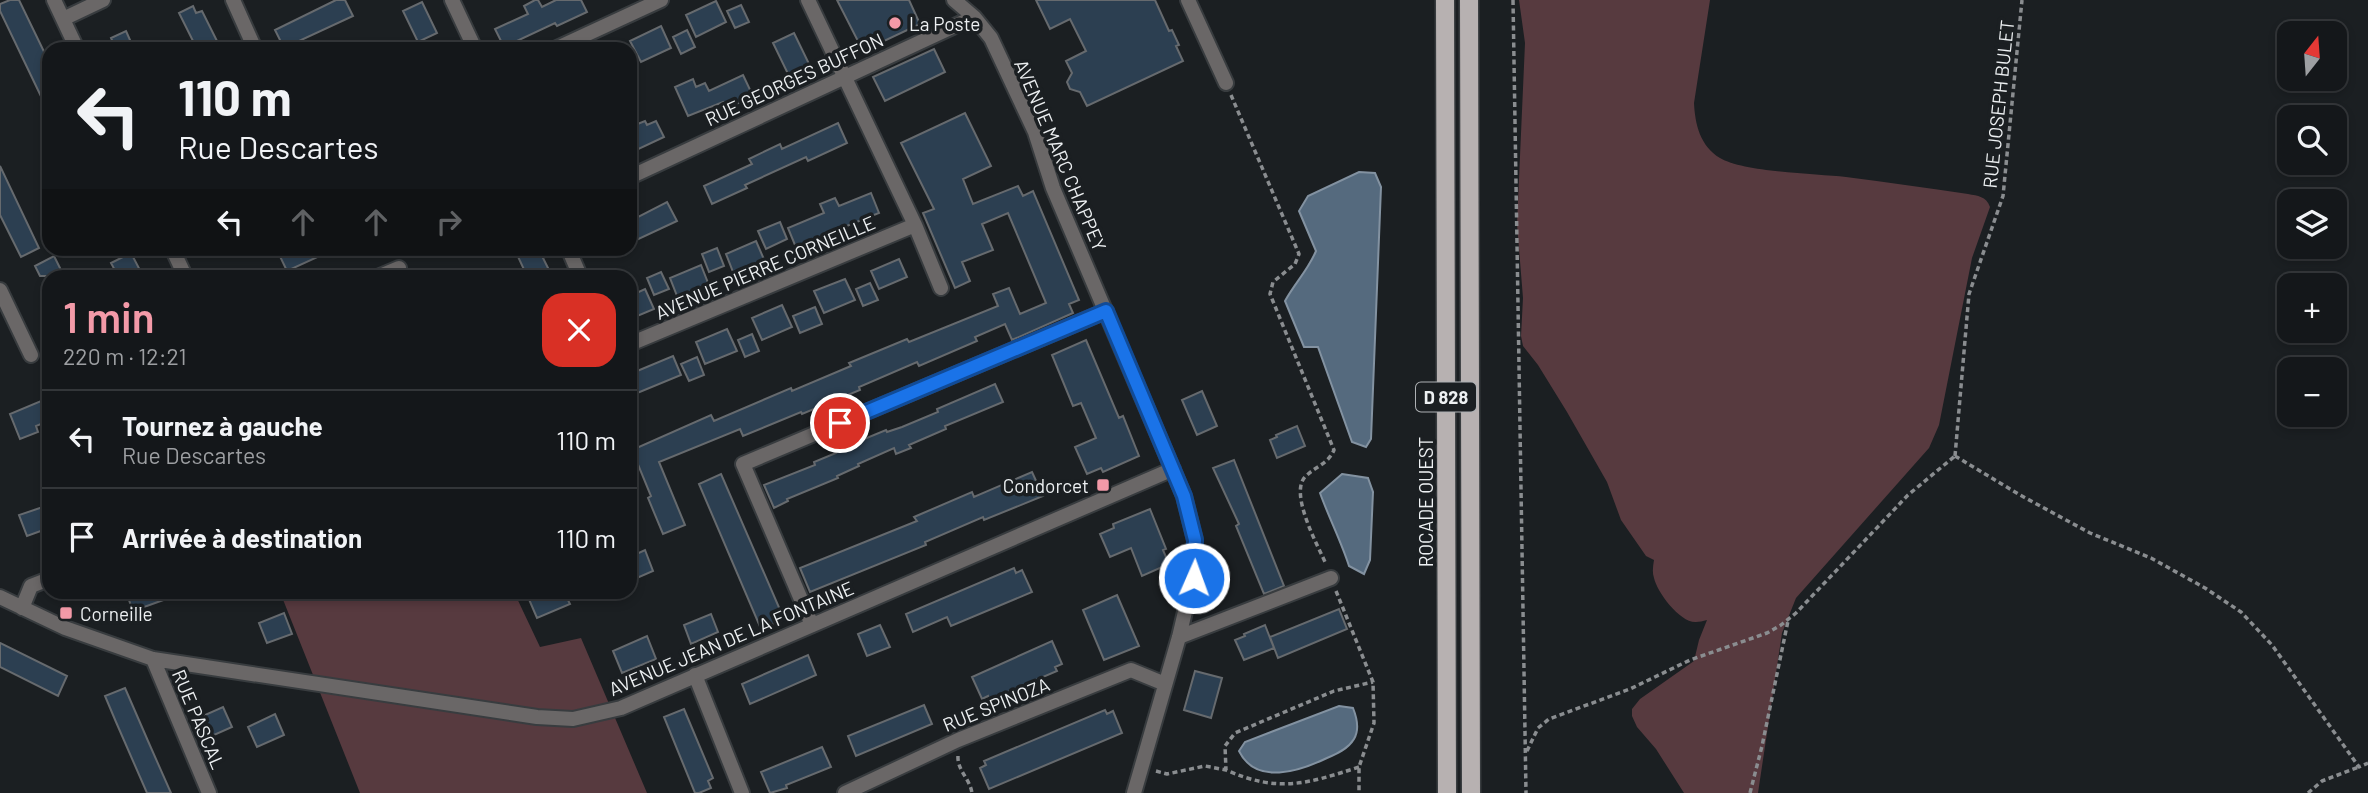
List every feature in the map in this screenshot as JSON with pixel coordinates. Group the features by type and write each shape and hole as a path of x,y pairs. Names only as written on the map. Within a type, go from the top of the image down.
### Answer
{"main road":[{"name":"ROCADE OUEST","path":"1446,0 1447,793"},
{"name":"D 828","path":"1469,0 1471,793"}],"street":[{"path":"54,0 74,42"},
{"path":"63,19 103,0"},
{"path":"233,0 252,42"},
{"path":"452,0 472,42"},
{"path":"570,42 661,0"},
{"path":"808,0 942,288"},
{"name":"AVENUE MARC CHAPPEY","path":"954,0 974,17 991,38 1035,132 1053,188 1184,496 1195,540 1194,578 1134,793"},
{"path":"974,17 976,0"},
{"path":"1188,0 1226,83"},
{"name":"RUE GEORGES BUFFON","path":"637,174 974,17"},
{"name":"AVENUE PIERRE CORNEILLE","path":"637,341 915,225"},
{"path":"394,270 399,268"},
{"path":"0,290 31,355"},
{"path":"812,625 743,464 1106,311"},
{"name":"AVENUE JEAN DE LA FONTAINE","path":"0,597 96,640 153,659 537,717 573,719 621,708 1173,469"},
{"path":"1179,637 1331,578"},
{"path":"22,608 31,586 42,582"},
{"name":"RUE PASCAL","path":"153,659 209,793"},
{"name":"RUE SPINOZA","path":"845,793 958,740 1131,670 1165,684"},
{"path":"695,676 742,793"}],"path":[{"path":"1513,0 1526,793"},
{"name":"RUE JOSEPH BULET","path":"1955,456 1969,294 2003,196 2022,0"},
{"path":"1226,83 1299,254 1295,264 1273,282 1270,294 1334,450 1330,460 1303,478 1299,492 1373,682 1374,723 1359,767 1359,793"},
{"path":"1525,755 1534,734 1549,719 1630,689 1690,660 1781,625 1909,495 1955,456 2090,533 2151,558 2241,612 2272,645 2359,767"},
{"path":"1750,793 1788,619"},
{"path":"1226,770 1225,746 1235,733 1334,691 1373,682"},
{"path":"958,740 958,764 971,786 972,793"},
{"path":"2308,793 2322,781 2368,763"},
{"path":"1141,768 1167,774 1205,766 1226,770 1238,778 1279,789 1295,788 1359,767"}],"shaded area":[{"path":"1519,0 1710,0 1694,103 1700,134 1713,153 1731,163 1762,169 1846,177 1975,195 1984,199 1990,207 1972,258 1939,425 1929,448 1796,598 1782,633 1758,793 1684,793 1632,716 1632,709 1640,699 1694,661 1707,620 1697,622 1683,618 1664,598 1653,576 1654,560 1646,556 1621,520 1607,482 1538,365 1523,346 1523,298 1517,224 1525,43"},
{"path":"283,599 517,599 540,647 581,638 647,793 360,793"}],"water":[{"path":"1359,172 1375,173 1381,187 1371,439 1366,447 1352,442 1318,347 1304,347 1285,301 1316,251 1299,211 1308,196"},
{"path":"1342,474 1368,478 1373,492 1370,560 1364,574 1349,566 1320,493"},
{"path":"1339,706 1353,708 1357,727 1352,743 1335,755 1279,773 1256,769 1239,751 1245,742"}],"building":[{"path":"19,0 42,48 42,98 0,11 0,4"},
{"path":"336,0 345,0 353,16 297,42 281,42 275,30"},
{"path":"535,0 538,0 542,7 556,0 581,0 587,12 515,42 502,42 495,29 528,14 524,6"},
{"path":"837,0 909,0 920,24 863,51"},
{"path":"1036,0 1155,0 1169,31 1172,30 1179,45 1176,46 1183,61 1087,106 1080,92 1070,89 1067,82 1072,73 1066,61 1086,51 1070,19 1050,29"},
{"path":"716,1 726,22 696,37 686,15"},
{"path":"422,2 437,33 418,42 403,11"},
{"path":"741,5 749,22 735,28 727,11"},
{"path":"193,6 196,13 202,11 218,42 194,42 179,13"},
{"path":"661,26 671,48 641,62 637,54 637,42 630,41"},
{"path":"687,30 695,47 681,54 673,37"},
{"path":"126,31 131,42 113,42 111,38"},
{"path":"794,33 811,68 790,78 773,43"},
{"path":"934,49 945,72 885,101 873,77"},
{"path":"743,75 753,96 726,109 723,102 688,116 675,87 693,79 696,87 705,83 709,91"},
{"path":"965,113 991,166 963,179 973,204 1018,186 1023,196 1033,191 1079,300 1069,304 1073,313 1012,340 1005,324 975,337 977,341 919,366 917,362 802,414 801,412 743,436 740,429 659,462 685,525 663,534 637,462 637,448 711,415 714,421 791,388 792,391 907,339 909,342 998,306 993,294 1009,288 1020,314 1046,303 1008,213 982,224 993,250 962,262 970,281 955,288 923,213 934,209 901,143"},
{"path":"645,121 647,125 656,121 664,137 637,150 637,124"},
{"path":"838,123 847,143 808,161 806,157 745,185 747,188 712,204 704,186 752,164 749,159 780,144 782,149"},
{"path":"0,166 39,248 21,257 0,215"},
{"path":"871,193 879,213 827,234 829,237 797,250 788,228 824,213 820,204 835,198 839,206"},
{"path":"667,202 677,221 637,240 637,217"},
{"path":"780,222 787,239 766,249 758,231"},
{"path":"756,241 766,264 735,277 726,254"},
{"path":"717,248 724,266 709,272 702,254"},
{"path":"54,256 61,270 42,270 40,276 35,266"},
{"path":"125,256 133,256 140,270 115,270 111,263"},
{"path":"280,256 320,256 289,270 287,270"},
{"path":"518,256 547,256 543,258 549,270 524,270"},
{"path":"899,259 907,277 879,289 871,271"},
{"path":"701,265 710,288 679,301 670,278"},
{"path":"661,272 669,289 654,295 647,278"},
{"path":"845,279 855,300 824,313 814,291"},
{"path":"870,283 878,300 863,306 856,289"},
{"path":"645,289 654,309 637,316 637,293"},
{"path":"782,305 792,327 762,340 752,318"},
{"path":"815,307 822,324 800,333 793,316"},
{"path":"727,329 737,351 705,364 696,342"},
{"path":"752,334 759,351 745,357 738,340"},
{"path":"1086,340 1119,418 1123,416 1139,456 1103,472 1101,468 1087,474 1075,447 1096,438 1081,403 1073,406 1052,355"},
{"path":"673,356 681,375 637,393 637,371"},
{"path":"697,357 704,375 689,381 681,364"},
{"path":"995,384 1003,402 945,426 946,429 909,445 911,448 896,454 894,448 858,464 859,466 837,476 838,478 787,499 788,501 774,508 764,485 815,465 814,462 836,453 835,451 938,412 937,409"},
{"path":"1202,391 1217,426 1197,435 1182,400"},
{"path":"41,401 42,424 36,426 38,432 20,439 10,414"},
{"path":"1297,426 1305,446 1277,458 1270,440"},
{"path":"1234,460 1284,586 1264,594 1236,526 1239,524 1213,468"},
{"path":"1032,472 1043,496 984,520 983,517 925,542 926,545 810,592 800,568 917,521 914,517 972,492 974,497"},
{"path":"721,474 784,619 761,629 699,484"},
{"path":"42,507 42,531 27,536 19,515"},
{"path":"1150,509 1169,564 1142,576 1131,548 1110,557 1100,534 1114,528 1113,524"},
{"path":"645,550 653,571 637,578 637,554"},
{"path":"1014,568 1016,573 1022,570 1032,592 951,626 947,617 913,632 906,614"},
{"path":"1117,595 1139,646 1104,660 1083,610"},
{"path":"129,599 166,599 133,611"},
{"path":"529,599 568,599 570,604 537,618"},
{"path":"1339,609 1347,629 1278,658 1270,637"},
{"path":"284,613 292,634 267,643 259,623"},
{"path":"711,614 718,632 691,644 684,625"},
{"path":"880,625 890,647 867,656 858,634"},
{"path":"1265,625 1274,648 1244,660 1235,640"},
{"path":"647,636 656,659 622,673 613,651"},
{"path":"1052,641 1062,664 1055,667 1057,671 989,700 988,696 982,699 972,677"},
{"path":"0,643 67,676 58,696 0,667"},
{"path":"808,655 816,675 750,704 742,684"},
{"path":"1195,671 1222,678 1211,718 1184,710"},
{"path":"125,688 171,793 147,793 105,696"},
{"path":"924,705 932,724 856,756 848,736"},
{"path":"223,707 232,727 205,739 196,719"},
{"path":"684,709 713,778 708,781 711,788 699,793 695,793 664,717"},
{"path":"1105,710 1107,714 1113,711 1122,733 989,789 980,768 986,765 984,761"},
{"path":"275,714 284,735 257,747 248,727"},
{"path":"822,747 831,767 770,793 761,772"}],"place":[{"name":"La Poste","path":"895,23"},
{"name":"Condorcet","path":"1103,485"},
{"name":"Corneille","path":"66,613"}],"route":[{"path":"840,423 1106,311 1184,496 1195,540 1194,578"}]}
